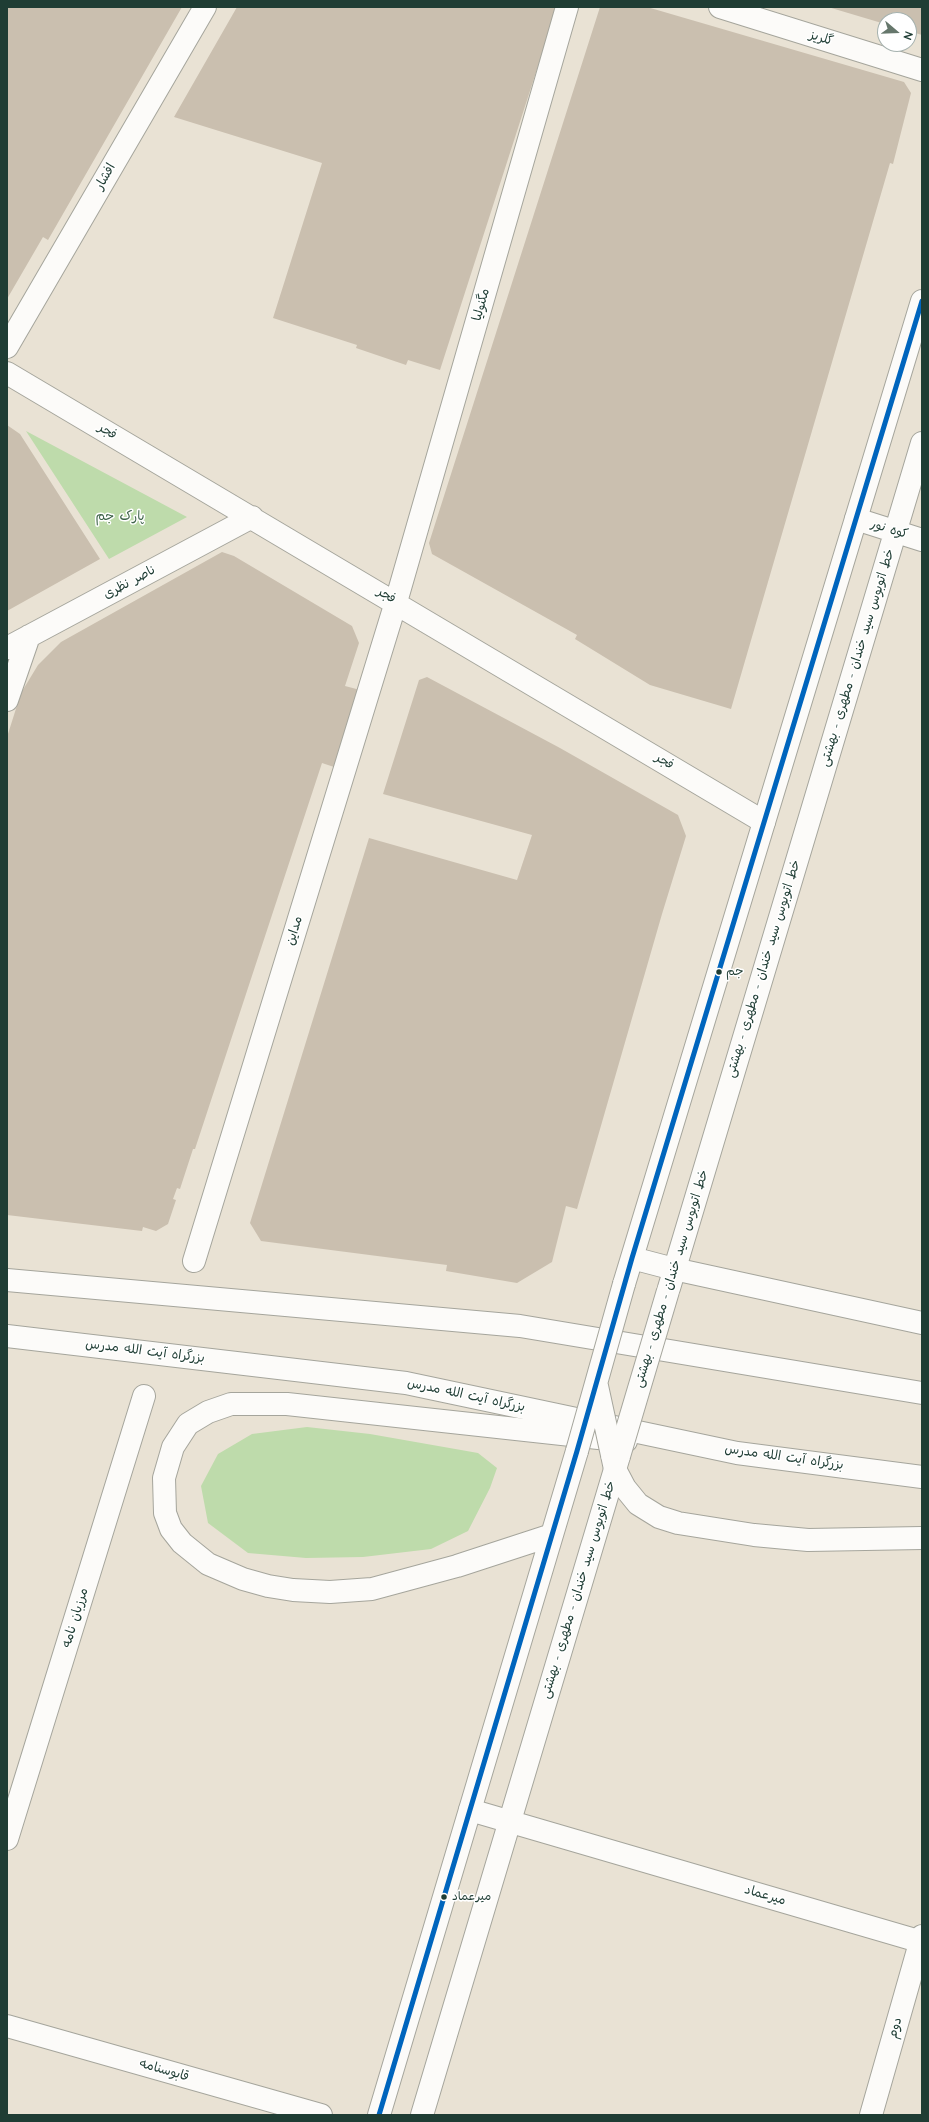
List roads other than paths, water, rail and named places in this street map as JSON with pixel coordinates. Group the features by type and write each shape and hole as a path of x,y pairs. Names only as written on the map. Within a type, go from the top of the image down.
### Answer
{"main road":[{"name":"افشار","path":"7,347 205,7"},
{"name":"مگنولیا","path":"396,602 567,7"},
{"name":"گلریز","path":"720,7 922,70"},
{"path":"379,2115 577,1450 624,1284 922,301"},
{"name":"فجر","path":"7,373 396,602 764,822"},
{"name":"خط اتوبوس سید خندان - مطهری - بهشتی","path":"422,2115 510,1822 615,1460 668,1291 922,443"},
{"name":"ناصر نظری","path":"7,648 252,518"},
{"name":"کوه نور","path":"856,520 922,540"},
{"name":"مداین","path":"194,1261 396,602"},
{"path":"7,700 29,636"},
{"path":"632,1258 674,1269 922,1323"},
{"path":"7,1280 520,1326 922,1393"},
{"name":"بزرگراه آیت الله مدرس","path":"7,1336 406,1383 737,1453 922,1477"},
{"path":"596,1383 615,1460 625,1488 638,1504 659,1517 678,1523 754,1535 808,1540 922,1538"},
{"name":"مرزبان نامه","path":"7,1839 144,1396"},
{"path":"552,1534 457,1566 372,1589 330,1592 294,1590 268,1586 243,1579 208,1564 182,1543 171,1529 165,1514 164,1478 173,1447 188,1424 208,1412 231,1404 287,1404 737,1453"},
{"name":"میرعماد","path":"470,1810 921,1940"},
{"name":"دوم","path":"871,2115 921,1940"},
{"name":"قابوسنامه","path":"7,2026 320,2115"}],"place":[{"name":"جم","path":"719,972"},
{"name":"میرعماد","path":"444,1897"}],"park label":[{"name":"پارک جم","path":"120,517"}]}
